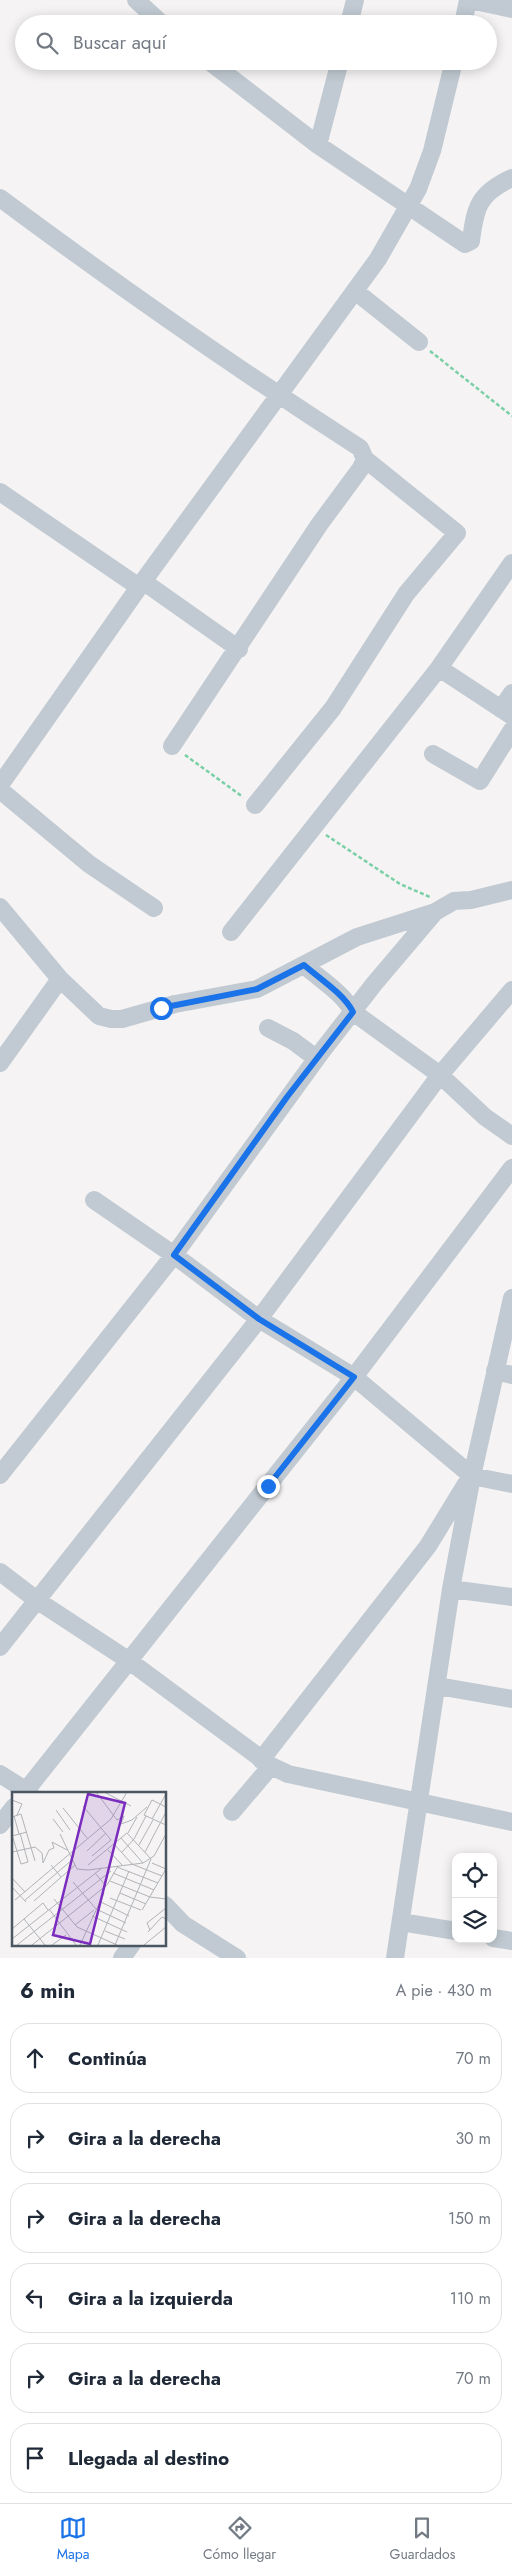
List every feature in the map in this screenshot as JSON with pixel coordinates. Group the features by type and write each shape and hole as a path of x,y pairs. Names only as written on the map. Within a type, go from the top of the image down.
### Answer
{"street":[{"path":"136,0 152,15"},
{"path":"351,15 355,0"},
{"path":"465,15 469,0 512,9"},
{"path":"221,70 318,145 465,244 471,241 475,212 480,203 488,193 512,178"},
{"path":"318,145 338,70"},
{"path":"0,785 141,585 378,259 418,189 432,151 452,70"},
{"path":"0,198 89,265 279,396 360,448 365,459 457,533 406,594 333,708 255,805"},
{"path":"355,291 419,342"},
{"path":"172,746 239,649 319,525 361,468 365,459"},
{"path":"0,492 239,649"},
{"path":"231,932 439,668 510,570"},
{"path":"439,668 507,713 512,693"},
{"path":"433,754 480,781 512,730"},
{"path":"0,790 88,864 154,908"},
{"path":"3,920 99,1016 117,1019 175,1004 252,990 356,937 435,912 454,901 504,892 512,905"},
{"path":"0,1475 174,1255 316,1058 435,912"},
{"path":"304,965 329,988 347,999 353,1012 440,1076 485,1117 512,1136"},
{"path":"0,1064 60,979"},
{"path":"0,1647 259,1319 440,1076 512,990"},
{"path":"268,1028 293,1041 316,1058"},
{"path":"0,1774 26,1792 128,1660 354,1377 512,1168"},
{"path":"94,1200 174,1255 259,1319 354,1377 472,1476 512,1484"},
{"path":"395,1958 438,1686 451,1589 472,1476 512,1298"},
{"path":"495,1371 512,1375"},
{"path":"232,1812 266,1763 428,1546 472,1476"},
{"path":"0,1572 38,1601 128,1660 266,1763 288,1774 512,1822"},
{"path":"451,1589 512,1597"},
{"path":"438,1686 512,1699"},
{"path":"0,1825 12,1809"},
{"path":"167,1911 183,1924 237,1958"},
{"path":"401,1922 452,1930"},
{"path":"497,1939 512,1941"},
{"path":"122,1958 131,1946"}],"path":[{"path":"419,342 512,416"},
{"path":"172,746 255,805"},
{"path":"315,827 400,884 435,899 454,901"}],"route":[{"path":"161,1008 257,989 304,965 329,988 347,999 353,1012 287,1097 174,1255 259,1319 354,1377 268,1486"}]}
